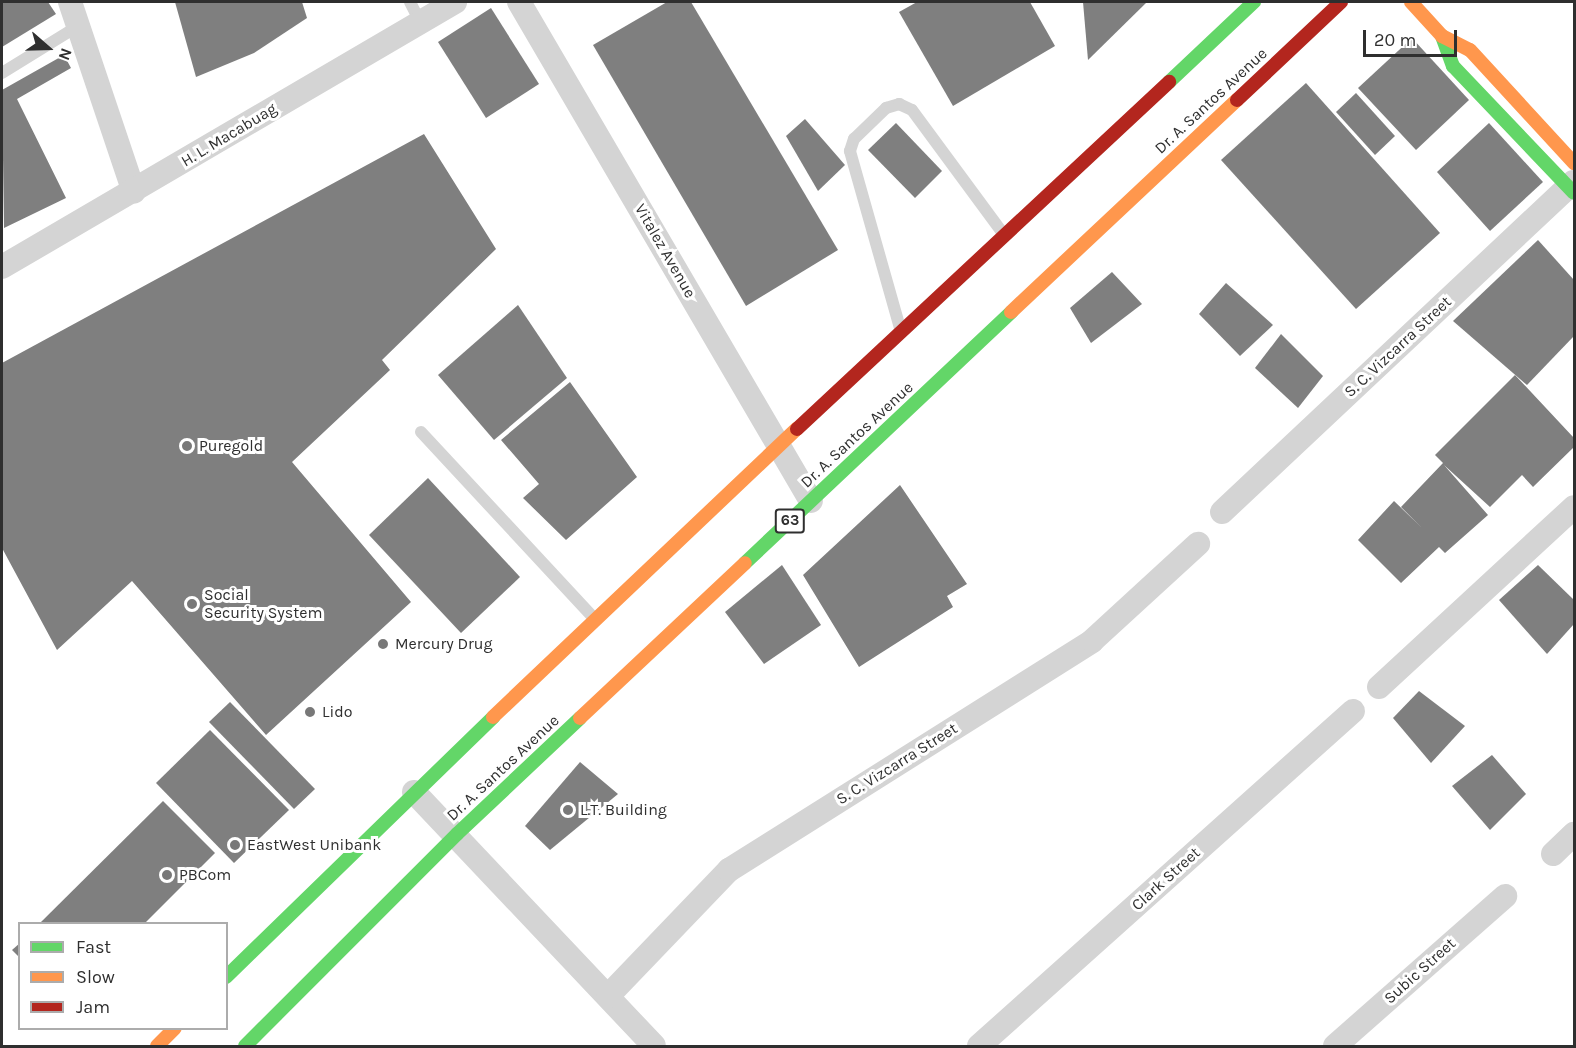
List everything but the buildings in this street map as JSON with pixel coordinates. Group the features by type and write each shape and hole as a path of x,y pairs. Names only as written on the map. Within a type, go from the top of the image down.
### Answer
{"main road":[{"path":"228,975 414,792 596,619 1254,2"},
{"name":"Dr. A. Santos Avenue","path":"245,1047 457,834 1341,2"},
{"path":"1411,2 1442,36 1470,50 1575,163"},
{"path":"1442,36 1453,66 1572,188"},
{"path":"157,1047 174,1030"}],"street":[{"path":"70,2 134,192"},
{"name":"H. L. Macabuag","path":"2,267 134,192 415,12 455,2"},
{"name":"Vitalez Avenue","path":"519,2 811,501"},
{"name":"S. C. Vizcarra Street","path":"1222,512 1572,188"},
{"path":"1379,687 1575,507"},
{"name":"S. C. Vizcarra Street","path":"608,996 729,870 1092,641 1198,544"},
{"name":"Clark Street","path":"979,1047 1353,711"},
{"path":"414,792 457,834 654,1047"},
{"path":"1553,854 1575,834"},
{"name":"Subic Street","path":"1335,1047 1505,896"}],"lane":[{"path":"2,73 78,26"},
{"path":"901,332 850,151 854,140 886,108 899,104 912,110 1004,236"},
{"path":"421,432 596,619"}],"traffic: fast":[{"path":"1169,82 1254,2"},
{"path":"1442,36 1453,66 1574,193"},
{"path":"745,563 1011,312"},
{"path":"228,975 493,717"},
{"path":"245,1046 457,834 580,718"}],"traffic: slow":[{"path":"1411,2 1442,36 1470,50 1574,163"},
{"path":"1011,312 1237,100"},
{"path":"493,717 797,429"},
{"path":"580,718 745,563"},
{"path":"157,1046 173,1030"}],"traffic: jam":[{"path":"1237,100 1341,2"},
{"path":"797,429 1169,82"}],"place":[{"name":"Puregold","path":"187,446"},
{"name":"Social Security System","path":"192,604"},
{"name":"Mercury Drug","path":"383,644"},
{"name":"Lido","path":"310,712"},
{"name":"L.T. Building","path":"568,810"},
{"name":"EastWest Unibank","path":"235,845"},
{"name":"PBCom","path":"167,875"}]}
